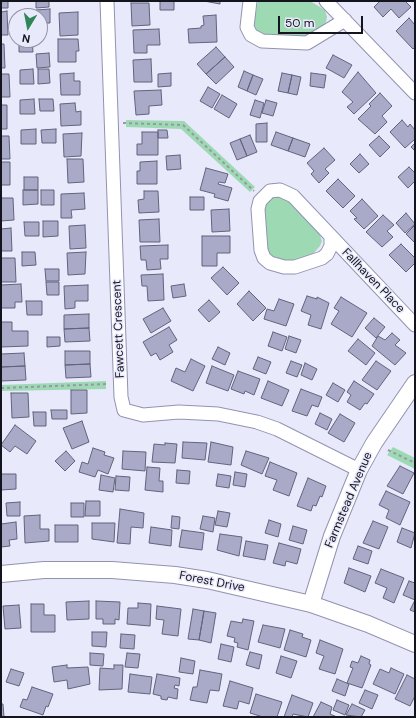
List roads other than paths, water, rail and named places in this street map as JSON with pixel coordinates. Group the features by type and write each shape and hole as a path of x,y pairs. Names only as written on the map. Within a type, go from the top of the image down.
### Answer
{"street":[{"name":"Fawcett Crescent","path":"107,1 121,390 124,410 143,415 179,412 218,414 257,422 277,429 359,470"},
{"path":"250,1 247,27 251,35 262,41 306,43 345,20"},
{"path":"326,1 415,93"},
{"name":"Fallhaven Place","path":"331,238 331,246 327,254 322,258 295,267 284,268 270,263 264,258 261,250 258,209 260,201 270,191 286,192 293,196 331,238 415,325"},
{"name":"Farmstead Avenue","path":"311,604 332,536 359,470 374,443 415,383"},
{"name":"Forest Drive","path":"1,574 80,569 144,572 207,580 311,604 368,624 415,644"}]}
